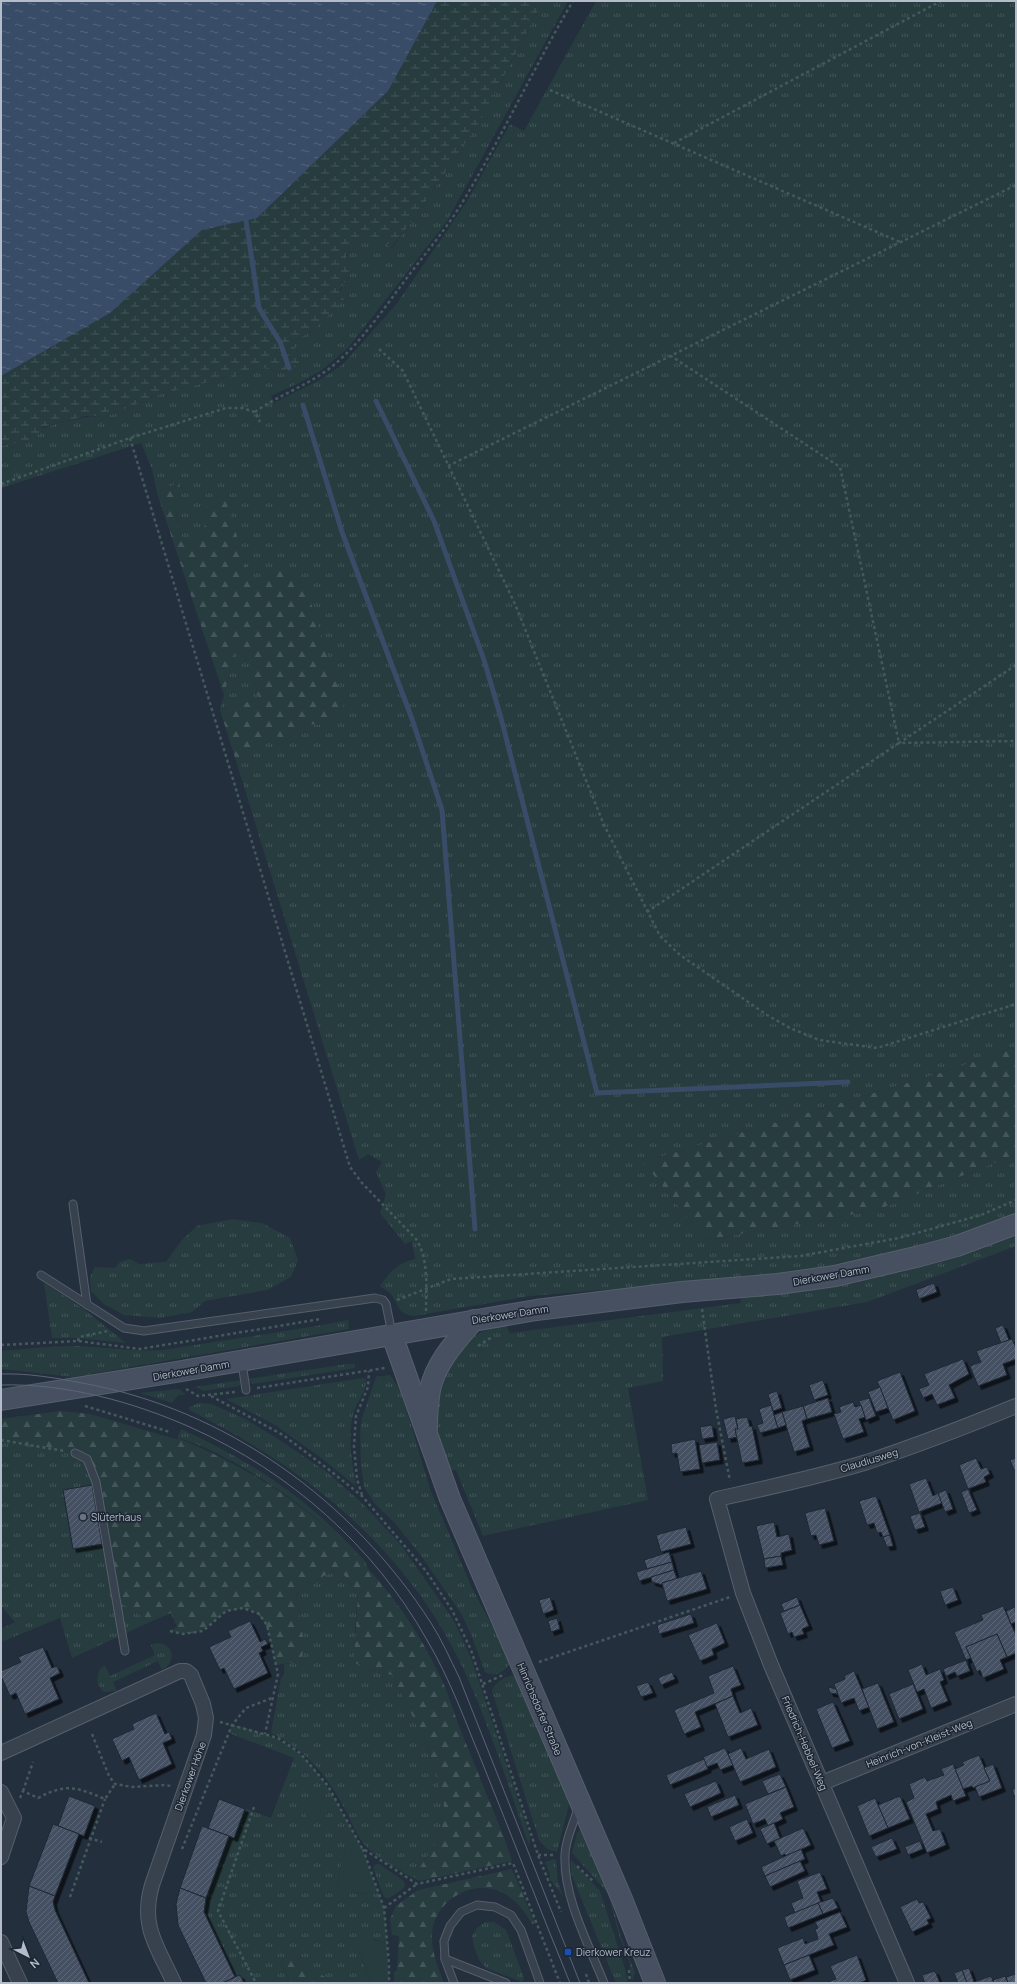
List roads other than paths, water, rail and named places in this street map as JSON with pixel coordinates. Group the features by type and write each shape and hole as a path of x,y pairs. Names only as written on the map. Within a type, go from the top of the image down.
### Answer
{"street":[{"name":"Dierkower Damm","path":"1,1400 242,1361 536,1310 682,1292 778,1284 835,1276 957,1246 1016,1224"},
{"name":"Hinrichsdorfer Straße","path":"426,1436 430,1389 446,1355 474,1320"},
{"name":"Hinrichsdorfer Straße","path":"392,1335 426,1436 450,1499 622,1899 654,1983"},
{"name":"Claudiusweg","path":"717,1499 866,1462 935,1439 1016,1406"},
{"name":"Friedrich-Hebbel-Weg","path":"717,1499 743,1593 907,1983"},
{"name":"Dierkower Höhe","path":"1,1753 180,1671 186,1671 191,1675 203,1704 206,1718 201,1748 152,1884 146,1909 151,1934 174,1983"},
{"name":"Heinrich-von-Kleist-Weg","path":"822,1783 1016,1704"},
{"path":"1,1792 14,1818 1,1857"},
{"path":"1,1942 20,1983"}],"lane":[{"path":"73,1204 88,1305"},
{"path":"41,1275 124,1328 144,1331 375,1298 384,1300 386,1304 392,1335"},
{"path":"242,1361 246,1390"},
{"path":"74,1453 82,1455 87,1459 96,1482 125,1651"},
{"path":"580,1802 565,1854 565,1876 579,1920 604,1983"},
{"path":"454,1983 445,1959 444,1941 450,1926 461,1912 477,1905 495,1907 511,1915 521,1930 540,1983"},
{"path":"445,1959 506,1983"}],"water":[{"path":"1,1 437,1 388,91 257,218 202,230 110,313 1,376"}],"waterway":[{"path":"246,220 259,308 280,342 289,368"},
{"path":"376,401 434,521 484,660 501,718 597,1093 848,1082"},
{"path":"303,405 342,532 412,719 442,810 475,1229"}],"tram line":[{"path":"1,1374 32,1375 82,1383 135,1396 186,1414 235,1438 281,1467 324,1500 363,1537 399,1578 431,1623 449,1656 459,1677 580,1983"},
{"path":"1,1385 50,1387 99,1396 147,1410 192,1428 263,1466 326,1515 355,1543 382,1573 406,1606 443,1670 457,1700 570,1983"}],"place":[{"name":"Slüterhaus","path":"83,1517"},
{"name":"Dierkower Kreuz","path":"568,1952"}]}
